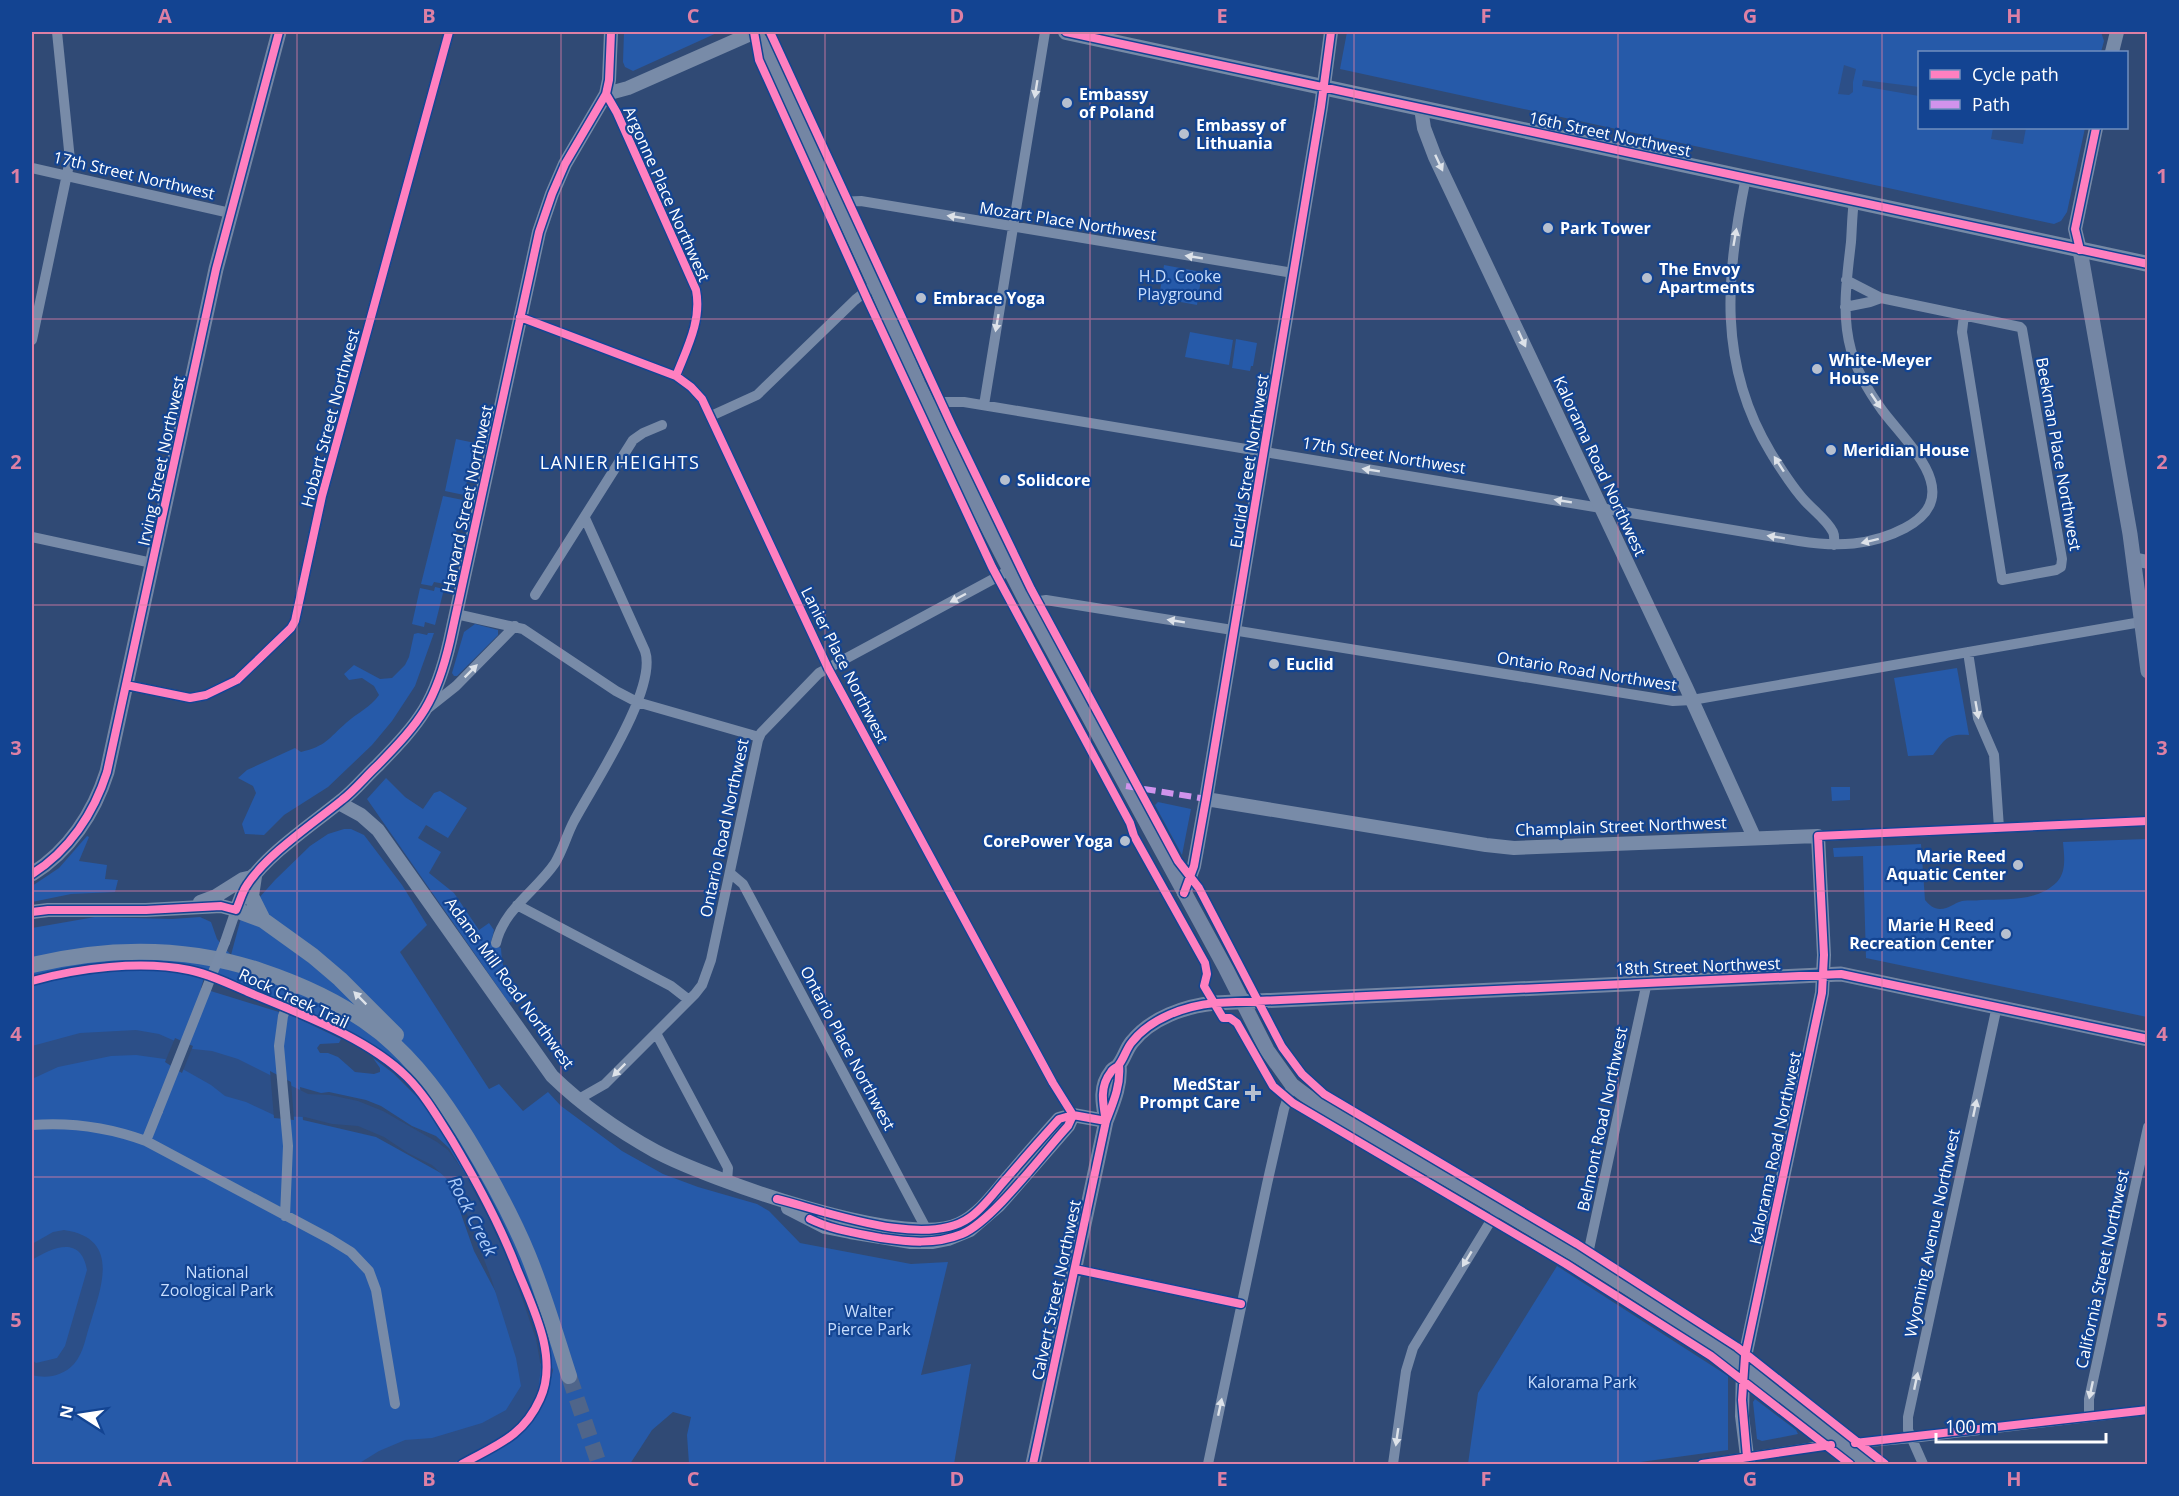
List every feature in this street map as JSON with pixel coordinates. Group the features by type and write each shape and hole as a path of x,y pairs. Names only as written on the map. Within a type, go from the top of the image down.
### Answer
{"main road":[{"name":"Irving Street Northwest","path":"32,874 70,841 96,802 107,772 216,269 279,32"},
{"path":"755,32 766,49 875,284 903,352 1010,570 1267,1050 1292,1084 1317,1104 1586,1263 1743,1366 1867,1464"},
{"path":"766,49 767,32"},
{"name":"16th Street Northwest","path":"1066,32 2148,264"},
{"path":"2079,250 2140,561 2141,622 2148,671"},
{"path":"254,876 252,896 263,920"},
{"path":"236,910 263,920 313,956 354,992 392,1031 461,1128 508,1212 533,1268 569,1376"},
{"path":"32,964 99,954 165,952 234,963 296,984 342,1007 368,1023 397,1047 423,1075"},
{"name":"18th Street Northwest","path":"1242,1001 1824,974 1849,975 2148,1039"},
{"path":"1106,1121 1115,1098 1120,1074 1119,1065 1127,1048 1137,1036 1162,1018 1198,1005 1242,1001"},
{"name":"Calvert Street Northwest","path":"1033,1464 1106,1121"}],"street":[{"path":"32,340 70,160 57,32"},
{"name":"Hobart Street Northwest","path":"126,685 190,698 206,695 245,674 291,628 295,621 322,496 449,32"},
{"name":"Harvard Street Northwest","path":"236,910 244,890 254,876 304,830 339,803 406,737 427,709 446,660 537,242 552,194 576,142 606,94 609,80 611,32"},
{"path":"606,94 638,84 755,32"},
{"path":"984,405 1045,32"},
{"name":"Euclid Street Northwest","path":"1184,892 1194,866 1206,799 1332,32"},
{"path":"2112,51 2117,32"},
{"name":"Argonne Place Northwest","path":"606,94 617,113 696,290 698,308 696,322 676,376"},
{"name":"Kalorama Road Northwest","path":"1421,108 1424,128 1436,157 1692,700 1754,837"},
{"path":"2079,250 2075,229 2096,129"},
{"name":"17th Street Northwest","path":"32,168 230,213"},
{"path":"1746,177 1732,250 1729,286 1731,329 1739,374 1752,413 1769,450 1803,499 1829,525 1834,534 1834,545"},
{"name":"Mozart Place Northwest","path":"837,202 861,201 1293,273"},
{"name":"17th Street Northwest","path":"930,408 940,402 951,401 984,405 1834,545 1868,542 1902,530 1922,517 1930,506 1933,495 1931,480 1925,466 1875,399 1856,364 1847,332 1846,280 1854,201"},
{"name":"Beekman Place Northwest","path":"1846,280 1881,298 1964,315 2022,329 2062,559 2061,567 2056,570 2002,580 1962,332 1964,315"},
{"path":"711,416 757,395 855,300 875,284"},
{"name":"Beekman Place Northwest","path":"1845,307 1881,298"},
{"name":"Lanier Place Northwest","path":"520,317 676,376 702,399 828,668 1053,1083 1073,1114"},
{"path":"535,595 633,440 662,424"},
{"path":"496,944 505,921 556,860 573,822 634,713 648,659 585,518"},
{"path":"32,537 152,563"},
{"name":"Ontario Road Northwest","path":"577,1100 605,1084 702,985 730,873 759,737 812,679 828,668 1010,570"},
{"name":"Ontario Road Northwest","path":"1027,603 1046,600 1673,701 1692,700 2141,622"},
{"path":"456,614 515,626 528,631 616,691 637,702 759,737"},
{"path":"427,709 456,686 515,626"},
{"path":"1968,652 1978,718 1994,755 1999,828"},
{"name":"Champlain Street Northwest","path":"1206,799 1506,847 1528,848 1932,831"},
{"name":"Adams Mill Road Northwest","path":"339,803 361,815 378,830 552,1076 577,1100 644,1145 726,1181 777,1199 930,1236"},
{"path":"1974,829 2148,821"},
{"name":"Kalorama Road Northwest","path":"1748,1461 1742,1416 1743,1366 1822,993 1824,974 1818,836"},
{"name":"Ontario Place Northwest","path":"730,873 743,884 930,1236"},
{"path":"174,909 216,896 243,879 254,876"},
{"path":"517,905 670,986 689,1000"},
{"path":"32,912 48,909 71,911 221,906 236,910 146,1141"},
{"path":"32,921 71,911"},
{"name":"Belmont Road Northwest","path":"1586,1263 1647,982"},
{"path":"285,1216 288,1146 279,1046 286,1007 296,984"},
{"name":"Wyoming Avenue Northwest","path":"1923,1464 1908,1430 1908,1417 1997,1006"},
{"path":"656,1033 728,1168 726,1181"},
{"path":"1208,1464 1284,1109 1292,1084"},
{"path":"1073,1114 1106,1121"},
{"name":"Adams Mill Road Northwest","path":"777,1199 782,1205 825,1227 904,1242 966,1232 999,1205 1068,1126 1073,1114"},
{"path":"32,1125 56,1123 80,1125 122,1132 146,1141 339,1244 361,1260 369,1271 376,1290 395,1404"},
{"name":"California Street Northwest","path":"2089,1417 2089,1399 2148,1127"},
{"path":"1393,1464 1406,1371 1413,1348 1498,1209"},
{"path":"810,1219 822,1210"},
{"path":"1075,1269 1241,1304"},
{"path":"1702,1464 1748,1461 1841,1444 1912,1438 2148,1410"}],"green space":[{"path":"624,32 719,32 633,71 625,67 623,62"},
{"path":"1347,32 2101,32 2104,41 2101,51 1918,51 1918,129 2085,129 2067,212 2061,221 2054,224 1340,69"},
{"name":"H.D. Cooke Playground","path":"1164,265 1202,272 1197,305 1159,298"},
{"path":"1190,332 1233,340 1229,365 1185,357"},
{"name":"H.D. Cooke Playground","path":"1236,339 1257,343 1250,371 1232,368"},
{"path":"456,439 475,443 464,495 445,491"},
{"path":"443,496 463,500 445,584 434,582 432,586 421,584"},
{"path":"435,587 444,589 435,625 425,622 424,627 412,624 420,588 434,591"},
{"path":"475,624 498,630 498,635 457,676 454,676 452,673 464,632"},
{"path":"434,633 415,686 392,721 372,745 328,787 284,815 264,835 245,834 242,824 256,793 253,786 238,778 247,770 295,748 301,752 326,741 379,695 374,686 362,678 349,680 344,674 354,665 380,679 392,678 405,665 414,634 427,635"},
{"path":"1957,668 1969,735 1947,738 1933,755 1908,756 1894,678"},
{"path":"386,778 405,797 423,809 434,793 440,791 467,808 448,838 426,825 418,838 441,852 429,873 454,893 479,930 489,923 494,930 491,943 501,948 506,974 521,996 509,1003 367,799"},
{"path":"1831,787 1850,787 1850,800 1832,801"},
{"path":"1158,802 1191,809 1182,855 1155,805"},
{"path":"351,829 364,835 402,885 427,925 400,952 489,1089 499,1084 523,1111 548,1092 561,1106 622,1151 663,1174 757,1204 769,1211 800,1243 911,1264 948,1262 921,1375 971,1364 954,1464 689,1464 687,1435 691,1417 673,1412 652,1430 630,1464 32,1464 32,928 95,917 172,919 200,917 211,922 217,939 231,955 241,918 310,846 328,834","holes":["204,978 257,994 320,1022 378,1058 401,1077 416,1096 393,1073 373,1058 380,1072 374,1074 355,1072 338,1057 320,1053 317,1048 320,1044 339,1043 341,1039 295,1017 201,988","300,1087 321,1093 329,1092 366,1100 381,1106 412,1126 436,1136 449,1148 489,1214 553,1370 551,1379 511,1321 474,1251 448,1177 376,1137 303,1120"]},
{"path":"87,836 89,837 79,861 107,865 105,879 118,880 115,892 71,894 32,902 32,886 59,868"},
{"name":"Marie H Reed Recreation Center","path":"2146,839 2147,1017 1866,958 1863,856 1834,857 1833,848 1921,844 1925,900 1940,909 1962,901 2021,898 2040,893 2060,878 2064,863 2063,842"},
{"name":"Kalorama Park","path":"1557,1266 1728,1376 1728,1450 1626,1464 1468,1464 1478,1393"},
{"path":"1755,1399 1796,1430 1798,1434 1762,1441 1757,1439 1753,1402"}],"water":[{"path":"1844,65 1856,69 1853,92 1849,95 1838,94"},
{"path":"1863,80 1918,87 1918,96 1862,86"},
{"path":"1993,129 2026,129 2023,144 1991,139"},
{"name":"Rock Creek","path":"136,1030 159,1034 193,1049 212,1051 238,1059 308,1094 330,1095 358,1101 383,1111 448,1150 463,1171 488,1217 512,1269 536,1339 541,1367 538,1392 525,1417 501,1439 453,1463 358,1464 379,1451 405,1440 432,1438 482,1423 506,1410 521,1386 516,1358 491,1278 464,1206 451,1183 432,1165 384,1137 358,1126 332,1124 305,1117 276,1116 246,1102 225,1096 211,1085 165,1059 136,1055 111,1056 58,1067 32,1079 32,1046 80,1033"},
{"path":"64,1230 82,1235 93,1243 100,1253 103,1265 99,1293 84,1344 74,1364 60,1374 32,1375 32,1360 36,1363 57,1358 65,1346 87,1270 84,1259 72,1248 57,1248 32,1260 32,1244 53,1232"}],"pier":[{"path":"175,1038 193,1046 182,1073 165,1062"},
{"path":"270,1071 291,1082 294,1120 274,1118"}],"tunnel":[{"path":"1932,831 1974,829"},
{"path":"569,1376 599,1464"}],"marked path":[{"path":"1126,786 1206,799"}],"cycle path":[{"path":"32,874 58,854 78,830 95,802 107,772 216,269 279,32"},
{"path":"126,685 190,698 206,695 237,680 291,628 295,621 322,496 449,32"},
{"path":"32,912 221,906 236,910 245,888 266,862 351,792 416,723 432,695 445,662 539,232 565,164 606,94 609,80 611,32"},
{"path":"754,32 759,60 992,567 1130,823 1134,836 1205,963 1207,974 1204,986 1223,1018 1230,1018 1237,1023 1273,1086 1293,1103 1566,1264 1711,1356 1850,1464"},
{"path":"770,32 952,426 1031,589 1178,861 1199,888 1282,1047 1302,1074 1324,1094 1577,1244 1737,1347 1885,1464"},
{"path":"1066,32 2148,264"},
{"path":"1184,893 1194,866 1206,799 1321,107 1331,32"},
{"path":"606,94 617,113 696,290 695,323 676,376"},
{"path":"2080,250 2075,229 2096,129"},
{"path":"520,317 676,376 702,399 828,668 1053,1083 1073,1115"},
{"path":"1747,1457 1742,1400 1745,1356 1822,993 1824,955 1818,836 2148,821"},
{"name":"Rock Creek Trail","path":"32,981 69,972 110,967 170,967 197,972 219,979 352,1038 391,1063 414,1084 452,1140 496,1219 536,1316 545,1350 547,1367 545,1383 540,1399 525,1423 507,1439 462,1464"},
{"path":"1106,1121 1103,1090 1107,1078 1140,1034 1159,1020 1181,1010 1215,1003 1841,974 2148,1039"},
{"path":"1033,1464 1106,1121 1118,1087 1119,1065"},
{"path":"777,1199 874,1225 927,1230 950,1227 969,1218 980,1209 1059,1119 1073,1115 1106,1121"},
{"path":"810,1219 844,1231 901,1241 942,1240 962,1234 974,1227 1003,1201 1068,1126 1073,1115"},
{"path":"1075,1269 1241,1304"},
{"path":"1855,1443 2148,1410"},
{"path":"1702,1464 1831,1445"}],"place":[{"name":"Embassy of Poland","path":"1067,103"},
{"name":"Embassy of Lithuania","path":"1184,134"},
{"name":"Park Tower","path":"1548,228"},
{"name":"The Envoy Apartments","path":"1647,278"},
{"name":"Embrace Yoga","path":"921,298"},
{"name":"White-Meyer House","path":"1817,369"},
{"name":"Meridian House","path":"1831,450"},
{"name":"Solidcore","path":"1005,480"},
{"name":"Euclid","path":"1274,664"},
{"name":"CorePower Yoga","path":"1125,841"},
{"name":"Marie Reed Aquatic Center","path":"2018,865"},
{"name":"Marie H Reed Recreation Center","path":"2006,934"},
{"name":"MedStar Prompt Care","path":"1253,1093"}],"district":[{"name":"LANIER HEIGHTS","path":"620,462"}],"park label":[{"name":"National Zoological Park","path":"217,1281"},
{"name":"Walter Pierce Park","path":"869,1320"}]}
